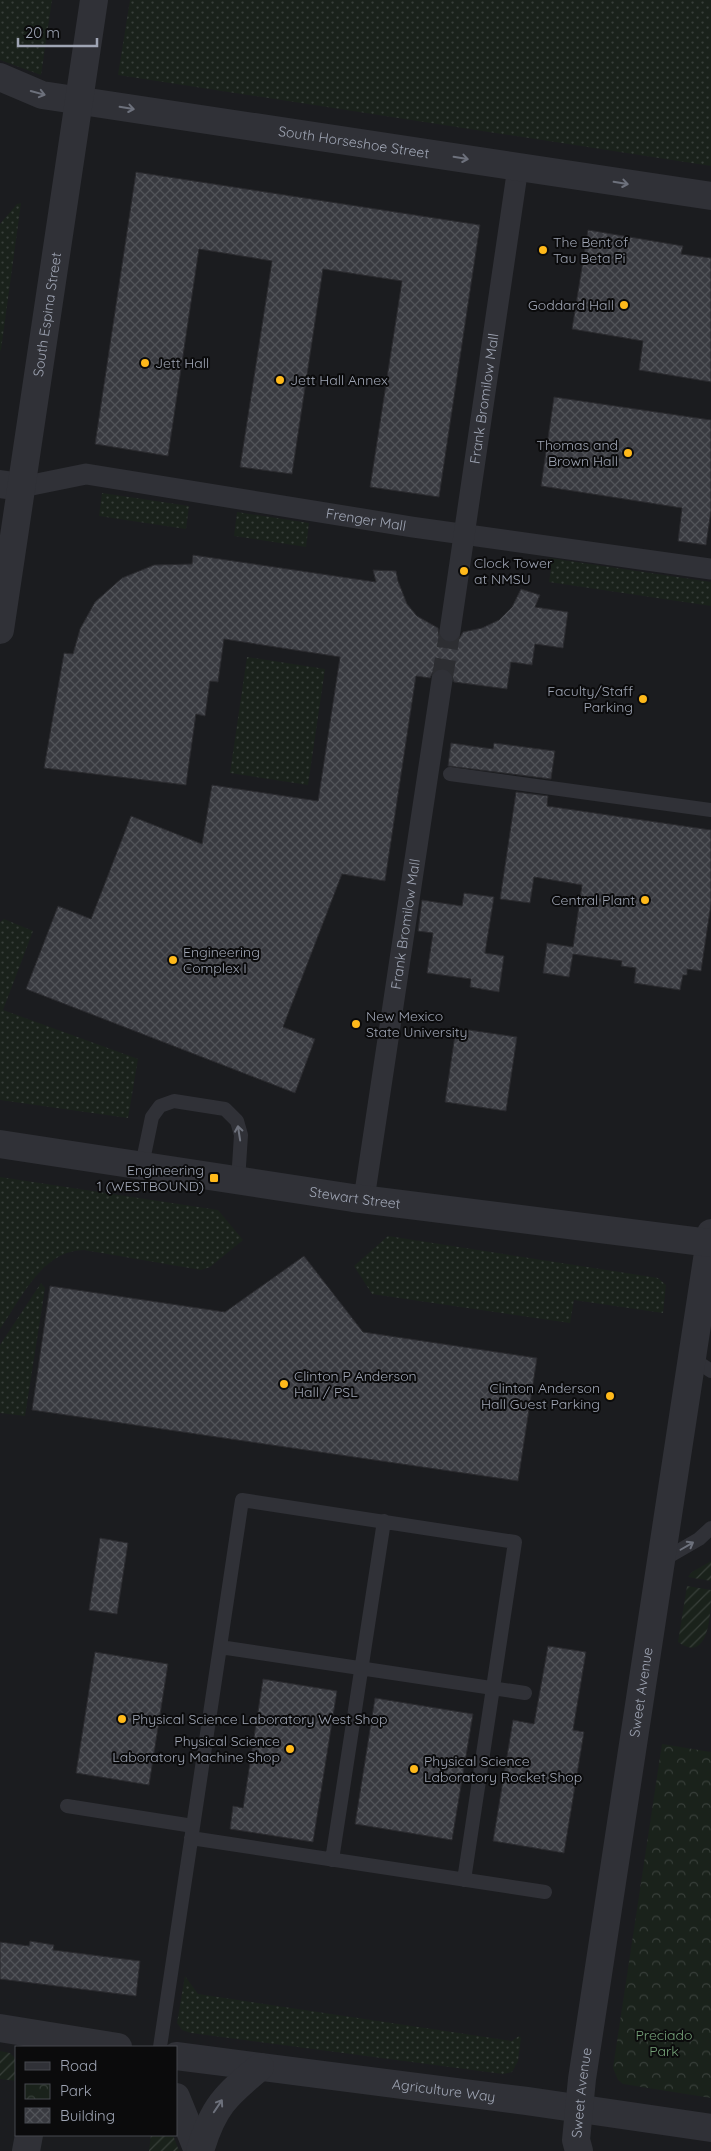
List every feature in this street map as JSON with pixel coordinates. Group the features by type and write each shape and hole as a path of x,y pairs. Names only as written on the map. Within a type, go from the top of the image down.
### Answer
{"street":[{"name":"South Espina Street","path":"0,630 11,486 79,101 94,0"},
{"name":"South Horseshoe Street","path":"0,77 42,95 711,196"},
{"name":"Frank Bromilow Mall","path":"450,631 518,167"},
{"name":"Frenger Mall","path":"11,486 86,474 412,527 711,569"},
{"name":"Frank Bromilow Mall","path":"364,1200 442,680"},
{"name":"Stewart Street","path":"0,1144 364,1200 710,1240"},
{"name":"Sweet Avenue","path":"579,2151 576,2140 578,2108 660,1562 702,1365 710,1240"},
{"path":"0,2028 44,2041 106,2046"},
{"name":"Agriculture Way","path":"178,2056 578,2108 711,2128"},
{"path":"199,2151 219,2105 260,2067"},
{"path":"178,2101 199,2151"},
{"path":"26,2151 29,2136"}],"lane":[{"path":"450,774 711,810"},
{"path":"142,1165 152,1117 160,1106 174,1101 225,1109 237,1121 241,1135 238,1181"},
{"path":"160,2046 242,1500 516,1542 464,1880"},
{"path":"332,1860 384,1521"},
{"path":"660,1562 699,1539 711,1528"},
{"path":"220,1646 525,1693"},
{"path":"67,1806 332,1860 546,1892"}],"shaded area":[{"name":"New Mexico State University","path":"0,0 711,0 711,2151 0,2151"}],"green space":[{"path":"0,0 52,0 41,75 0,60"},
{"path":"130,0 711,0 711,166 118,75"},
{"path":"21,203 0,351 0,224 17,204"},
{"path":"102,493 189,506 186,529 99,516"},
{"path":"237,512 309,523 306,547 234,536"},
{"path":"549,558 711,582 711,606 549,582 551,569"},
{"path":"247,657 325,669 308,785 230,773"},
{"path":"4,919 33,931 3,1010 138,1059 128,1118 0,1100 0,922"},
{"path":"0,1177 218,1210 243,1240 210,1267 201,1270 84,1250 69,1252 56,1258 34,1278 0,1329"},
{"path":"388,1236 658,1278 666,1285 663,1313 574,1300 570,1323 372,1294 354,1266"},
{"path":"41,1283 45,1288 25,1416 0,1413 0,1345"},
{"path":"711,1561 711,1581 688,1577 692,1572"},
{"path":"687,1586 711,1590 707,1631 703,1641 697,1646 689,1647 678,1642"},
{"name":"Preciado Park","path":"662,1744 711,1752 711,2098 623,2084 618,2080 613,2068"},
{"path":"185,1976 198,1994 512,2041 519,2036 521,2038 518,2061 512,2072 503,2074 191,2033 182,2030 177,2023"},
{"path":"0,2051 10,2053 15,2058 15,2081 0,2079"},
{"path":"151,2136 173,2136 179,2151 149,2151"}],"building":[{"name":"Jett Hall","path":"136,172 480,225 439,497 370,487 402,281 323,269 292,474 240,467 272,261 199,249 168,456 95,444"},
{"name":"Goddard Hall","path":"588,230 683,246 681,254 711,258 711,382 639,370 643,341 572,329"},
{"name":"Thomas and Brown Hall","path":"554,397 711,420 711,511 706,545 678,541 682,508 541,486"},
{"path":"193,555 376,582 373,570 396,571 407,604 417,616 438,628 439,636 448,643 459,639 463,632 482,628 499,620 512,607 521,589 540,595 535,607 568,612 563,648 535,644 532,665 511,662 507,689 454,682 450,671 443,668 433,672 430,678 416,676 385,881 342,874 283,1027 315,1039 295,1093 26,989 58,906 91,919 131,816 202,844 212,785 318,801 340,657 224,639 218,682 210,681 205,716 196,714 186,785 44,768 64,653 73,654 80,629 95,602 122,578 154,565 192,564"},
{"path":"451,743 493,749 494,743 555,751 551,779 448,766"},
{"name":"Central Plant","path":"516,792 548,796 547,806 711,830 711,904 701,971 687,969 687,975 683,975 680,990 634,983 636,968 621,966 622,961 573,954 569,977 543,973 547,943 573,947 582,885 534,877 530,903 500,899"},
{"path":"464,893 494,897 485,953 504,956 499,992 470,987 471,979 427,973 433,933 418,931 422,900 462,906"},
{"path":"456,1028 517,1037 506,1111 445,1102"},
{"name":"Clinton P Anderson Hall / PSL","path":"304,1256 363,1332 537,1358 518,1481 32,1410 50,1286 225,1312"},
{"path":"100,1538 128,1543 117,1614 89,1610"},
{"path":"548,1646 586,1652 573,1730 584,1732 564,1853 493,1841 513,1720 534,1724"},
{"name":"Physical Science Laboratory West Shop","path":"95,1652 168,1664 149,1785 76,1773"},
{"name":"Physical Science Laboratory Machine Shop","path":"263,1679 337,1691 313,1842 230,1829 233,1806 243,1808"},
{"name":"Physical Science Laboratory Rocket Shop","path":"375,1698 473,1714 452,1840 355,1824"},
{"path":"30,1941 54,1945 53,1950 140,1961 136,1996 0,1979 0,1942 29,1946"}],"tunnel":[{"path":"442,680 450,631"}],"place":[{"name":"The Bent of Tau Beta Pi","path":"543,250"},
{"name":"Goddard Hall","path":"624,305"},
{"name":"Jett Hall","path":"145,363"},
{"name":"Jett Hall Annex","path":"280,380"},
{"name":"Thomas and Brown Hall","path":"628,453"},
{"name":"Clock Tower at NMSU","path":"464,571"},
{"name":"Faculty/Staff Parking","path":"643,699"},
{"name":"Central Plant","path":"645,900"},
{"name":"Engineering Complex I","path":"173,960"},
{"name":"New Mexico State University","path":"356,1024"},
{"name":"Engineering 1 (WESTBOUND)","path":"214,1178"},
{"name":"Clinton P Anderson Hall / PSL","path":"284,1384"},
{"name":"Clinton Anderson Hall Guest Parking","path":"610,1396"},
{"name":"Physical Science Laboratory West Shop","path":"122,1719"},
{"name":"Physical Science Laboratory Machine Shop","path":"290,1749"},
{"name":"Physical Science Laboratory Rocket Shop","path":"414,1769"}]}
